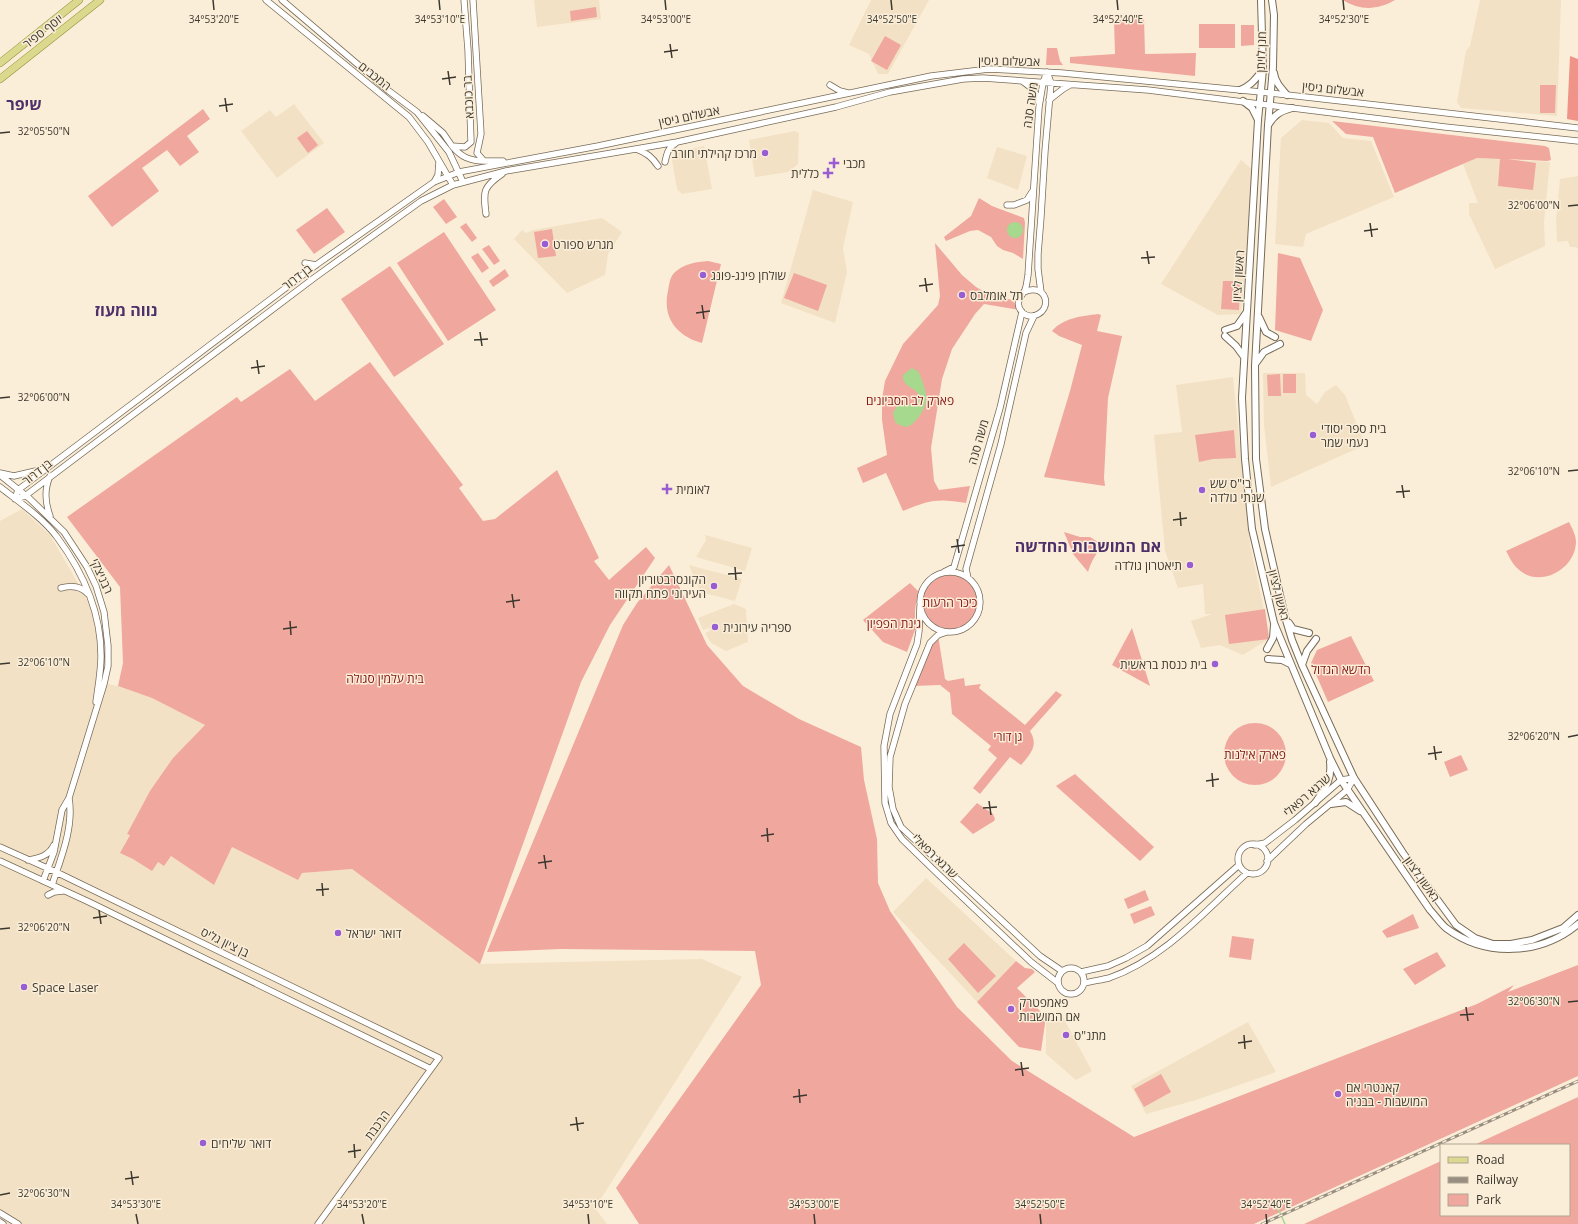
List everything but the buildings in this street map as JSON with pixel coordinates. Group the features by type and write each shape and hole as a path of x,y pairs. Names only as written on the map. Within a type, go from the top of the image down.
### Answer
{"main road":[{"name":"יוסף ספיר","path":"0,63 79,0"},
{"name":"יוסף ספיר","path":"0,79 100,0"},
{"name":"חנן לויתן","path":"1261,0 1263,70 1261,92"},
{"name":"חנן לויתן","path":"1270,104 1273,67 1274,15 1272,0"},
{"path":"1273,67 1275,79 1287,94"},
{"path":"1240,90 1252,84 1263,70"},
{"name":"ראשון לציון","path":"1261,92 1246,312 1242,398 1245,459 1252,529 1274,623 1330,758 1341,780 1430,910 1446,928 1473,943 1491,948 1509,950 1538,946 1569,932 1578,924"},
{"path":"1243,101 1252,108 1258,120"},
{"name":"ראשון לציון","path":"1270,104 1255,366 1256,459 1265,529 1284,617 1302,665 1354,778 1403,853 1456,925 1475,938 1493,944 1511,944 1532,940 1563,928 1578,915"},
{"path":"1268,125 1278,112 1292,108"},
{"path":"1244,358 1225,333 1237,326 1246,312"},
{"path":"1258,314 1264,329 1270,335 1275,337"},
{"path":"1255,366 1260,355 1280,344"},
{"path":"1284,617 1293,629 1309,633"},
{"path":"1267,649 1273,638 1274,623"},
{"path":"1302,665 1307,651 1316,639"},
{"path":"1268,659 1282,660 1290,664"},
{"path":"1315,803 1327,786 1330,778 1330,758"},
{"path":"1331,804 1346,802 1365,814"}],"street":[{"name":"המכבים","path":"266,0 409,118 421,132 435,153 453,185"},
{"name":"המכבים","path":"282,0 389,91 417,112 449,152 460,172 463,182"},
{"name":"בר כוכבא","path":"452,146 466,146 471,142 472,137 464,0"},
{"name":"בר כוכבא","path":"473,0 481,134 477,153 484,161"},
{"name":"אבשלום גיסין","path":"448,176 513,161 606,145 852,94 931,76 989,69 1048,72 1287,94 1578,128"},
{"name":"משה סנה","path":"1024,292 1028,275 1039,107 1043,83 1048,72"},
{"name":"משה סנה","path":"1041,292 1038,254 1049,100 1052,83 1048,72"},
{"name":"אבשלום גיסין","path":"453,185 506,171 677,142 831,108 890,92 963,79 989,78 1148,90 1578,141"},
{"path":"1022,81 1031,87 1035,92 1039,107"},
{"path":"830,85 840,91 852,94"},
{"path":"1049,100 1062,89 1072,85"},
{"path":"417,112 443,132 458,154 467,159 475,161 513,161"},
{"path":"666,162 667,152 671,146 677,142"},
{"path":"636,149 647,154 658,166"},
{"path":"434,182 439,170 439,163 435,153"},
{"path":"486,214 484,192 490,182 506,171"},
{"name":"בן דרור","path":"15,499 18,490 316,265 434,182 448,176"},
{"name":"בן דרור","path":"15,499 25,496 320,274 421,201 453,185"},
{"path":"1007,205 1027,200 1030,197 1034,186"},
{"path":"305,263 316,265"},
{"path":"1033,289 1041,292 1045,300 1042,312 1034,316 1029,316 1022,312 1018,303 1024,292 1033,289"},
{"name":"משה סנה","path":"944,572 954,567 1000,408 1022,312"},
{"name":"משה סנה","path":"968,578 966,569 1001,444 1026,333 1034,316"},
{"path":"0,474 14,476 33,473 48,468"},
{"name":"רבניצקי","path":"0,474 64,532 87,567 96,586 104,612 108,636 108,666 104,684 69,798 62,810 56,839 44,881"},
{"path":"50,518 45,497 51,476"},
{"name":"רבניצקי","path":"0,487 57,537 81,574 90,596 96,620 101,655 94,718"},
{"path":"944,572 957,572 968,578 976,585 980,595 978,615 972,623 956,631 947,632 934,628 927,622 922,614 920,606 920,597 926,584 931,578 944,572"},
{"path":"61,588 77,587 87,592 90,596"},
{"name":"שרגא רפאלי","path":"920,606 917,644 894,702 884,746 885,804 891,823 902,839 938,874 1031,962 1058,983"},
{"name":"שרגא רפאלי","path":"947,632 938,635 930,643 905,704 890,757 889,787 893,809 901,827 1040,956 1062,971"},
{"name":"שרגא רפאלי","path":"1255,845 1265,843 1341,780 1354,778"},
{"name":"שרגא רפאלי","path":"1267,861 1302,828 1348,790 1354,778"},
{"name":"רבניצקי","path":"52,885 65,843 71,810 69,798"},
{"path":"28,860 41,857 51,851 56,839"},
{"path":"1255,845 1263,849 1267,856 1267,861 1261,872 1252,874 1247,873 1239,865 1238,857 1242,849 1246,846 1255,845"},
{"name":"בן ציון גליס","path":"0,847 56,872 439,1058"},
{"name":"בן ציון גליס","path":"0,861 68,892 431,1069"},
{"path":"1081,972 1108,966 1147,946 1158,938 1239,865"},
{"path":"1085,983 1081,972 1074,968 1062,971 1058,979 1058,983 1065,993 1073,994 1081,990 1085,983 1108,978 1126,971 1168,945 1247,873"},
{"path":"48,896 54,892 68,892"},
{"name":"הרכבת","path":"318,1224 439,1058"},
{"path":"0,1213 18,1224"}],"shaded area":[{"path":"534,0 599,0 601,19 537,27"},
{"path":"871,0 929,0 888,74 878,74 869,54 849,45"},
{"path":"1480,0 1561,0 1557,116 1461,108 1457,102 1466,51 1470,46"},
{"path":"1570,56 1578,59 1578,121 1567,119"},
{"path":"294,104 324,143 277,178 241,131 270,110 276,117"},
{"path":"1302,120 1329,123 1343,138 1371,141 1394,197 1306,234 1303,247 1275,244 1281,138"},
{"path":"795,131 799,133 798,164 788,172 755,177 749,140"},
{"path":"704,146 712,189 682,194 677,189 672,160 674,155 680,151"},
{"path":"997,147 1027,156 1018,190 987,178"},
{"path":"1477,158 1550,162 1544,222 1545,246 1495,269 1469,214 1469,203 1478,203 1463,164"},
{"path":"1241,160 1255,172 1241,314 1218,315 1161,284"},
{"path":"1578,176 1578,249 1575,247 1570,247 1568,241 1557,242 1556,220 1560,179"},
{"path":"813,190 853,202 843,248 847,272 835,323 781,303"},
{"path":"602,218 622,232 608,254 605,275 567,293 514,239 522,230 526,233 533,230"},
{"path":"1015,222 1022,227 1023,230 1018,237 1015,238 1008,233 1007,230 1012,223"},
{"path":"912,368 919,372 925,390 926,403 918,418 907,427 895,422 893,413 897,406 914,404 918,401 918,393 905,384 903,379 903,375"},
{"name":"בית ספר יסודי נעמי שמר","path":"1263,373 1305,373 1306,395 1317,404 1325,392 1336,385 1345,395 1365,445 1271,487 1264,425"},
{"name":"בי\"ס שש שנתי גולדה","path":"1233,377 1250,545 1270,638 1243,655 1220,645 1201,648 1191,621 1212,614 1205,614 1203,584 1178,588 1165,551 1154,435 1182,432 1176,385"},
{"path":"22,509 50,535 86,597 94,617 98,644 96,682 118,686 152,698 205,725 173,758 127,834 130,834 121,853 133,859 158,862 164,866 171,856 214,885 232,847 298,880 301,873 352,869 480,964 702,959 742,977 595,1208 607,1224 0,1224 0,521"},
{"path":"705,535 752,548 745,571 696,557 706,540"},
{"name":"הקונסרבטוריון העירוני פתח תקווה","path":"689,565 742,579 735,601 700,592"},
{"path":"734,604 746,609 748,642 726,651 711,643 705,633 710,631 709,628 703,630 698,618"},
{"path":"926,878 1016,961 977,1002 893,912"},
{"path":"1059,1010 1092,1071 1076,1080 1046,1054 1046,1017"},
{"path":"1248,1022 1276,1072 1196,1100 1146,1114 1131,1086"}],"green space":[{"path":"1343,0 1395,0 1382,6 1369,8 1349,4"},
{"path":"596,7 597,17 571,21 570,11"},
{"path":"1144,19 1145,54 1196,53 1195,76 1070,63 1070,57 1115,54 1114,20"},
{"path":"1199,24 1235,24 1235,48 1199,48"},
{"path":"1241,25 1254,25 1254,45 1241,46"},
{"path":"885,36 901,45 887,70 871,61"},
{"path":"1047,48 1057,48 1060,61 1063,65 1046,65"},
{"path":"1540,85 1556,85 1555,113 1540,113"},
{"path":"203,109 210,119 187,136 199,152 180,166 167,150 142,168 159,191 112,227 88,196"},
{"path":"1332,121 1545,146 1549,148 1551,160 1507,159 1536,163 1533,190 1498,186 1500,159 1477,158 1395,193 1373,137 1346,134"},
{"path":"307,131 318,145 308,153 297,138"},
{"path":"979,198 992,206 1024,218 1023,259 1013,253 1003,250 997,246 991,237 978,230 970,231 946,241 944,237 971,216"},
{"path":"444,199 457,217 446,224 433,207"},
{"path":"327,208 345,232 314,254 296,230"},
{"path":"466,223 477,238 472,242 460,227"},
{"name":"מגרש ספורט","path":"552,229 556,256 538,258 534,232"},
{"path":"444,232 496,310 448,341 397,263"},
{"name":"פארק לב הסביונים","path":"935,243 962,275 976,287 988,294 1012,300 1020,310 984,304 975,314 952,349 942,379 931,448 934,481 939,490 970,486 966,503 941,500 920,504 903,511 886,473 863,483 857,468 887,455 882,420 882,399 885,381 903,344 938,305 940,296"},
{"path":"489,245 500,261 494,265 482,249"},
{"path":"478,253 489,268 482,273 471,257"},
{"path":"1278,253 1300,258 1323,310 1311,341 1275,330"},
{"path":"708,261 721,264 702,343 685,336 673,324 667,310 667,301 670,281 674,273 694,263"},
{"path":"390,266 444,344 394,377 341,299"},
{"path":"505,269 509,276 493,287 489,281"},
{"path":"794,273 827,285 818,311 784,298"},
{"path":"1223,281 1240,281 1239,310 1221,309"},
{"path":"1098,314 1101,315 1097,331 1122,336 1108,398 1104,478 1105,486 1044,477 1082,345 1059,336 1052,331 1067,320"},
{"name":"בית עלמין סגולה","path":"370,362 463,485 459,488 483,521 495,519 557,470 599,558 594,561 609,580 646,547 655,558 610,625 581,682 480,964 352,869 302,873 298,880 232,847 214,885 171,856 164,866 158,862 152,871 120,853 130,835 127,834 150,791 173,758 205,725 152,698 118,686 123,663 120,587 67,517 237,397 241,402 290,369 315,401"},
{"path":"1280,374 1281,396 1268,396 1267,375"},
{"path":"1283,374 1296,374 1296,393 1283,393"},
{"path":"1234,430 1236,458 1213,459 1199,462 1195,435"},
{"path":"1569,522 1575,534 1576,542 1574,552 1562,569 1554,574 1544,577 1534,577 1525,574 1516,567 1506,551"},
{"path":"1064,532 1080,537 1090,537 1104,546 1094,558 1088,572 1073,554"},
{"path":"669,565 707,645 743,686 799,719 861,747 864,780 877,839 878,883 890,911 957,1007 1012,1061 1134,1137 1477,1004 1514,985 1508,992 1578,965 1578,1076 1254,1224 639,1224 616,1188 761,985 755,951 560,949 487,952 623,625 637,603"},
{"name":"כיכר הרעות","path":"950,575 960,577 969,583 975,592 977,602 975,612 969,621 960,627 950,629 940,627 931,621 925,612 923,602 925,592 931,583 940,577"},
{"name":"גינת הפפיון","path":"910,583 918,591 915,610 915,630 907,652 883,642 863,620"},
{"path":"1265,609 1269,639 1229,644 1225,615"},
{"path":"1132,628 1150,686 1112,665"},
{"name":"גן דורי","path":"938,635 945,679 948,681 964,678 965,686 981,684 979,688 1025,725 1056,691 1062,695 1030,731 1034,741 1032,750 1021,765 1010,757 980,794 973,788 997,758 988,750 991,746 952,714 950,693 940,685 913,686 930,643"},
{"name":"הדשא הגדול","path":"1351,636 1374,681 1328,702 1311,663 1317,650"},
{"name":"פארק אילנות","path":"1249,723 1261,723 1277,732 1284,742 1286,754 1284,766 1277,776 1261,785 1249,785 1238,780 1229,771 1224,760 1224,748 1229,737 1238,728"},
{"path":"1461,755 1468,770 1450,777 1444,762"},
{"path":"1075,774 1154,847 1140,861 1056,786"},
{"path":"977,803 993,814 995,819 973,834 960,822"},
{"path":"1145,890 1149,900 1128,909 1124,899"},
{"path":"1151,906 1155,915 1134,924 1130,914"},
{"path":"1413,914 1419,928 1387,938 1382,931"},
{"path":"1232,936 1254,939 1251,960 1229,957"},
{"path":"964,943 996,976 978,993 948,959"},
{"path":"1437,952 1446,966 1415,985 1403,969"},
{"name":"פאמפטרק אם המושבות","path":"1016,961 1025,968 1032,969 1035,972 1017,988 1046,1017 1041,1051 1019,1047 977,1002"},
{"path":"1161,1074 1171,1092 1144,1107 1134,1089"},
{"path":"1578,1097 1578,1224 1304,1224 1440,1161 1440,1216 1570,1216 1570,1144 1476,1144"}],"waterway":[{"path":"1277,1206 1285,1224"}],"railway":[{"path":"1262,1224 1578,1081"}],"place":[{"name":"מרכז קהילתי חורב","path":"765,153"},
{"name":"מכבי","path":"834,163"},
{"name":"כללית","path":"828,173"},
{"name":"מגרש ספורט","path":"545,244"},
{"name":"שולחן פינג-פונג","path":"703,275"},
{"name":"תל אומלבס","path":"962,295"},
{"name":"בית ספר יסודי נעמי שמר","path":"1313,435"},
{"name":"לאומית","path":"667,489"},
{"name":"בי\"ס שש שנתי גולדה","path":"1202,490"},
{"name":"תיאטרון גולדה","path":"1190,565"},
{"name":"הקונסרבטוריון העירוני פתח תקווה","path":"714,586"},
{"name":"ספריה עירונית","path":"715,627"},
{"name":"בית כנסת בראשית","path":"1215,664"},
{"name":"דואר ישראל","path":"338,933"},
{"name":"Space Laser","path":"24,987"},
{"name":"פאמפטרק אם המושבות","path":"1011,1009"},
{"name":"מתנ\"ס","path":"1066,1035"},
{"name":"קאנטרי אם המושבות - בבניה","path":"1338,1094"},
{"name":"דואר שליחים","path":"203,1143"}],"district":[{"name":"שיפר","path":"24,104"},
{"name":"נווה מעוז","path":"126,310"},
{"name":"אם המושבות החדשה","path":"1088,546"}]}
